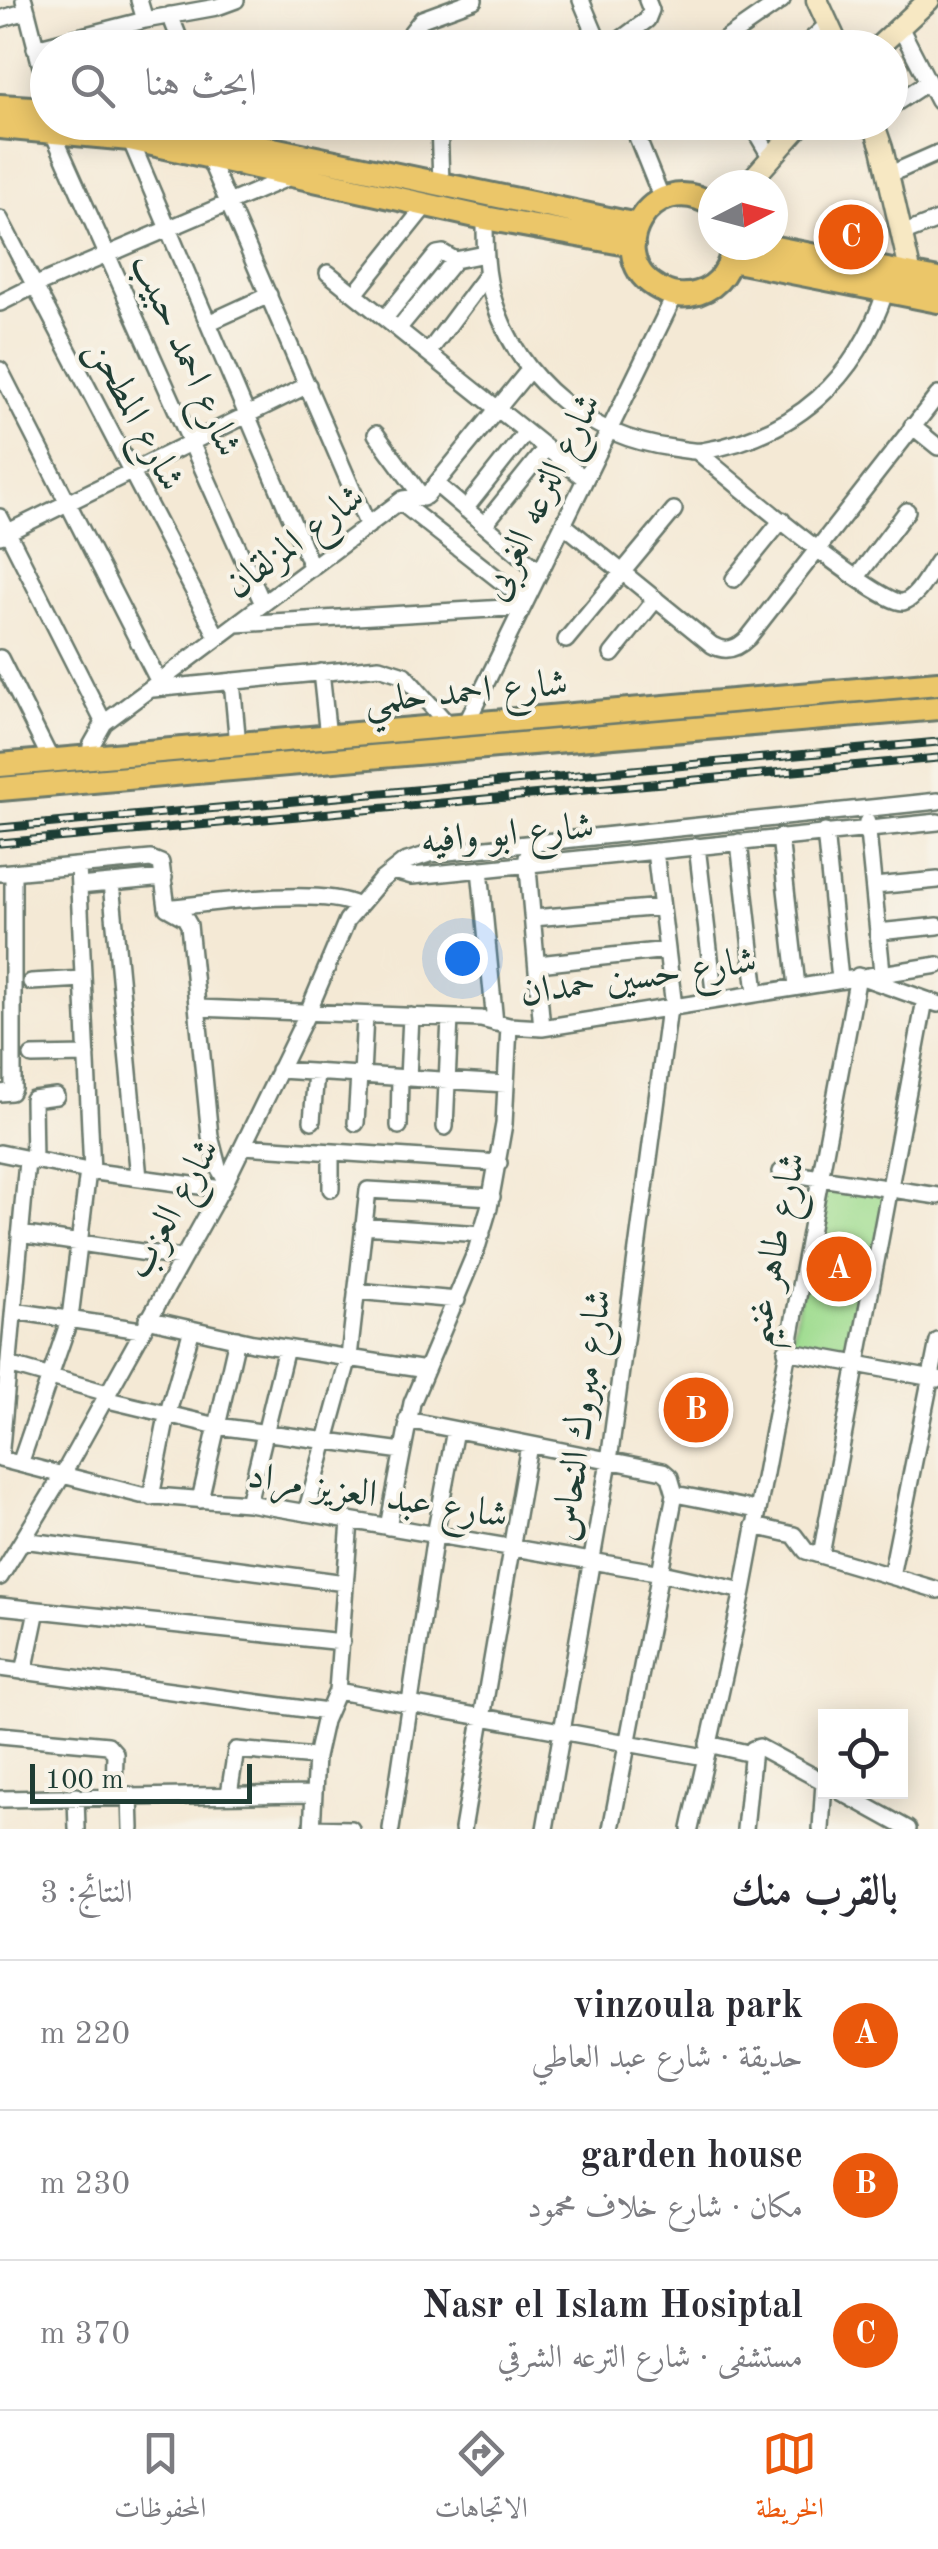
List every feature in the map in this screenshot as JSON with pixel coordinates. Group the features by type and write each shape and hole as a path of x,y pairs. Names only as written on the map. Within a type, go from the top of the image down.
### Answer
{"main road":[{"path":"0,106 30,114"},
{"path":"0,127 30,123"},
{"path":"218,140 296,174 485,218 635,235"},
{"path":"223,140 441,184 635,235"},
{"path":"698,200 685,195 662,200 647,210 635,235 642,274 656,288 675,295 693,294 710,288 722,276 729,260"},
{"path":"788,251 938,280"},
{"path":"764,260 938,300"},
{"name":"شارع احمد حلمي","path":"0,765 938,683"},
{"name":"شارع احمد حلمي","path":"0,789 938,708"}],"street":[{"path":"139,0 144,20"},
{"path":"107,30 236,0"},
{"path":"412,30 416,22 474,0"},
{"path":"581,0 594,30"},
{"path":"633,30 647,20 649,5 667,0"},
{"path":"738,30 782,0"},
{"path":"897,30 929,0"},
{"path":"0,19 26,6"},
{"path":"811,30 822,7"},
{"path":"170,15 176,30"},
{"path":"908,42 935,94 908,102"},
{"name":"شارع احمد حبيب","path":"59,140 263,604"},
{"path":"140,140 168,228 312,568"},
{"path":"213,140 229,203 368,526"},
{"path":"440,140 441,184"},
{"path":"638,140 662,200"},
{"path":"760,140 770,158"},
{"path":"760,170 787,140"},
{"path":"878,140 911,275"},
{"path":"888,174 938,153"},
{"path":"0,304 296,174"},
{"path":"355,294 427,204"},
{"path":"485,218 488,274 503,324 530,369 558,398 608,430 644,444 698,452 761,434 810,406 850,366 872,330 886,290"},
{"name":"شارع المطحن","path":"0,219 218,638"},
{"path":"902,234 938,220"},
{"path":"385,318 437,254 485,254"},
{"path":"398,329 449,257"},
{"path":"328,273 585,480"},
{"path":"428,353 488,274"},
{"path":"208,323 268,295"},
{"name":"شارع الترعه الغربى","path":"458,727 524,604 675,295"},
{"name":"شارع المزلقان","path":"104,723 400,502 408,497 423,498 530,369"},
{"path":"0,370 154,686 380,666 404,675 458,727"},
{"path":"4,534 308,386"},
{"path":"563,524 712,645 720,650 735,648 748,638 938,395"},
{"path":"912,426 938,447"},
{"path":"465,509 526,432"},
{"path":"376,434 423,498"},
{"path":"484,525 546,448"},
{"path":"698,452 816,548 890,601 898,603 913,596 938,563"},
{"path":"436,484 540,572"},
{"path":"400,502 524,604"},
{"path":"566,640 674,510"},
{"path":"857,578 906,511"},
{"path":"0,517 4,534 104,723 91,746 90,757"},
{"path":"734,579 782,520"},
{"path":"612,654 656,599"},
{"path":"237,624 524,604"},
{"path":"0,658 51,760"},
{"path":"322,672 328,737"},
{"path":"232,681 238,745"},
{"name":"شارع ابو وافيه","path":"394,871 416,856 938,801"},
{"path":"866,807 882,972"},
{"name":"شارع ابو وافيه","path":"394,871 412,876 480,870 938,822"},
{"path":"825,832 840,978"},
{"path":"780,837 797,986"},
{"path":"739,842 756,993"},
{"path":"526,843 542,1028"},
{"path":"697,846 715,1000"},
{"name":"شارع مبروك النحاس","path":"545,1829 609,1461 672,1008 654,850"},
{"path":"6,1091 6,873 151,859 161,864 168,908"},
{"path":"20,1464 70,1318 90,1171 78,866"},
{"path":"388,1527 408,1420 482,1234 499,1163 506,1084 502,1024 480,870"},
{"name":"شارع العزب","path":"0,1578 62,1476 224,1185 356,905 394,871"},
{"path":"79,886 164,878"},
{"path":"874,886 938,880"},
{"path":"111,883 139,1178"},
{"path":"168,908 248,900 331,898 356,905"},
{"path":"533,918 662,907"},
{"path":"0,1153 139,1178 224,1185 210,1136 189,925 168,908"},
{"path":"878,932 938,926"},
{"path":"538,964 667,950"},
{"name":"شارع حسين حمدان","path":"198,1008 481,1019 542,1028 938,965"},
{"path":"821,1556 890,1188 932,1002 858,976"},
{"name":"شارع طاهر غنيم","path":"690,1829 742,1591 858,976"},
{"path":"31,982 83,979"},
{"path":"356,1123 365,1015"},
{"path":"399,1126 411,1016"},
{"path":"444,1127 450,1018"},
{"path":"32,1056 86,1055"},
{"path":"279,1070 506,1084"},
{"path":"312,1122 316,1072"},
{"path":"0,1459 6,1361 34,1100 36,1096 56,1096"},
{"path":"242,1146 499,1163"},
{"path":"331,1152 331,1189"},
{"path":"420,1192 422,1158"},
{"path":"781,1172 938,1196"},
{"path":"306,1513 349,1357 367,1193 372,1188 492,1197"},
{"path":"363,1226 482,1234"},
{"path":"20,1234 181,1258"},
{"path":"0,1271 17,1274"},
{"path":"356,1291 457,1300"},
{"path":"14,1310 192,1329 426,1370"},
{"path":"151,1497 166,1416 192,1329"},
{"path":"200,1500 237,1339"},
{"path":"890,1576 935,1379 938,1341"},
{"path":"248,1503 286,1348"},
{"path":"786,1351 935,1379"},
{"path":"6,1361 166,1416 402,1451"},
{"path":"408,1420 663,1471 670,1477 675,1494 662,1573 611,1829"},
{"path":"392,1829 434,1535 455,1430"},
{"path":"463,1829 530,1445"},
{"name":"شارع عبد العزيز مراد","path":"0,1459 151,1497 248,1503 662,1573 742,1591"},
{"path":"675,1494 756,1518 794,1535 806,1551 938,1590"},
{"path":"350,1520 336,1691 316,1757 312,1829 350,1829"},
{"path":"0,1542 346,1583"},
{"path":"0,1606 342,1642"},
{"path":"24,1672 37,1610"},
{"path":"0,1668 327,1712"},
{"path":"336,1691 626,1743 752,1752 760,1747 818,1779"},
{"path":"0,1735 108,1745 114,1753 131,1829"},
{"path":"229,1794 236,1750 316,1757"},
{"path":"745,1829 752,1752"},
{"path":"0,1798 313,1794"},
{"path":"76,1796 77,1829"},
{"path":"821,1829 823,1799"},
{"path":"853,1799 902,1827"}],"green space":[{"path":"821,1180 888,1191 856,1359 790,1347"}],"railway":[{"path":"0,828 938,742"},
{"path":"0,843 938,758"}],"place":[{"name":"Nasr el Islam Hosiptal","path":"851,237"},
{"name":"vinzoula park","path":"839,1269"},
{"name":"garden house","path":"696,1410"}]}
